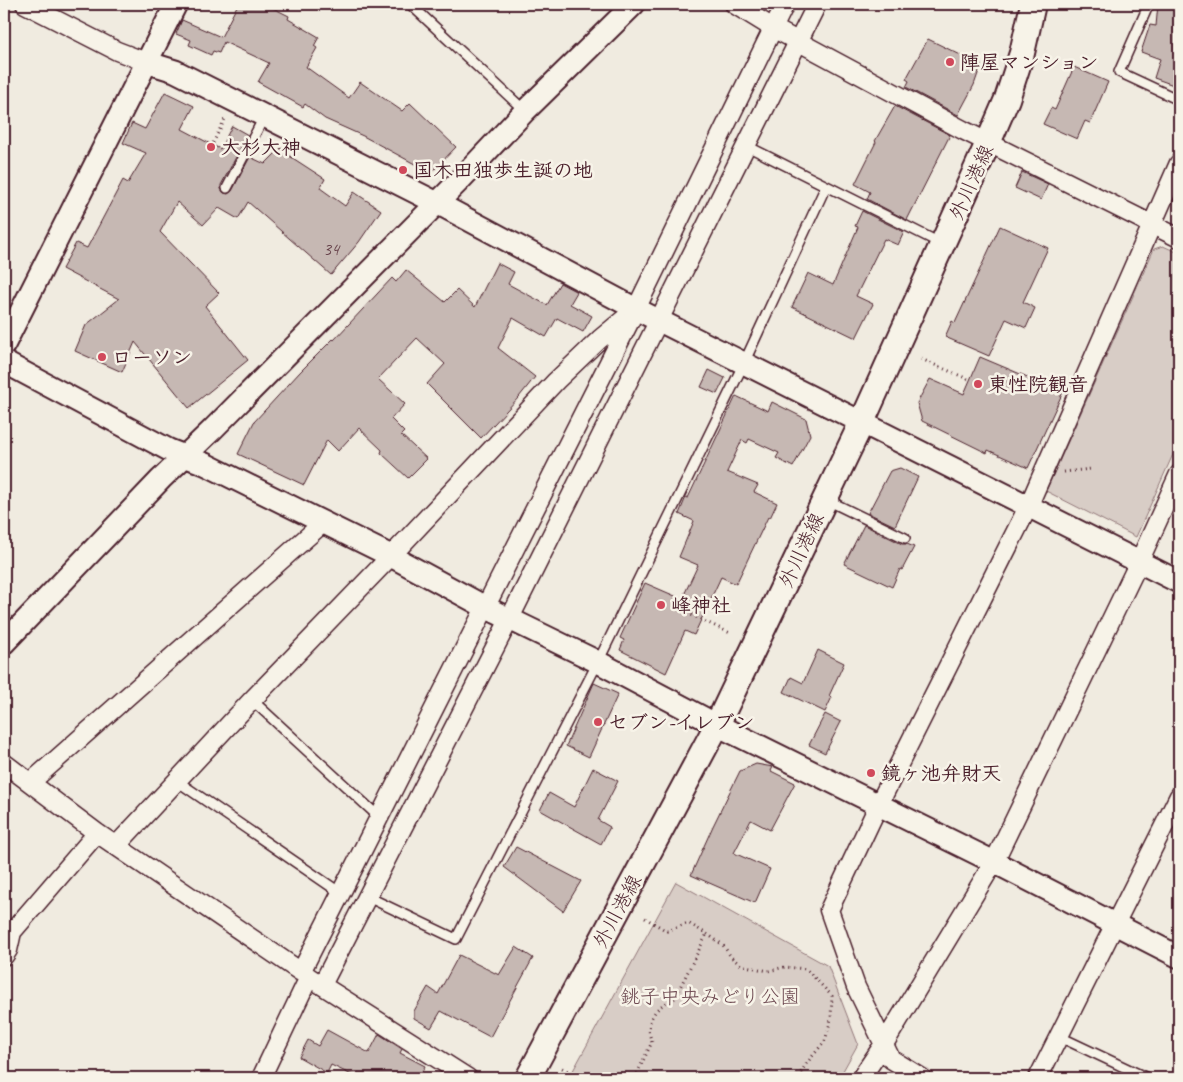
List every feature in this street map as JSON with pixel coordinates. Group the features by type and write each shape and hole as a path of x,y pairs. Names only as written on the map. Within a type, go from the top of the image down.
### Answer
{"main road":[{"name":"外川港線","path":"528,1078 717,725 862,422 1007,99 1022,54 1033,4"}],"street":[{"path":"25,4 117,51 175,70 264,117 437,203 636,309 1179,582"},
{"path":"4,345 176,4"},
{"path":"4,643 161,479 437,203 525,111 634,4"},
{"path":"734,4 798,42 988,143 1179,238"},
{"path":"261,1078 311,978 342,894 379,817 487,608 785,4"},
{"path":"311,978 368,897 510,618 817,4"},
{"path":"922,1078 891,1059 856,987 829,910 879,804 1028,507 1179,163"},
{"path":"116,846 252,700 556,381 636,309"},
{"path":"4,362 169,450 205,464 391,556 487,608 598,662 717,725 994,862 1179,958"},
{"path":"861,1078 884,1044 994,862 1139,562 1179,474"},
{"path":"31,782 323,523"},
{"path":"4,763 116,846 311,978 468,1078"},
{"path":"1038,1078 1179,796"},
{"path":"5,950 12,932 97,833"}],"lane":[{"path":"410,4 525,111"},
{"path":"1149,4 1119,72 1179,100"},
{"path":"227,188 264,117"},
{"path":"745,146 943,244"},
{"path":"368,897 456,939 598,662 744,363 826,186"},
{"path":"825,499 905,538"},
{"path":"252,700 379,817"},
{"path":"176,781 342,894"},
{"path":"1058,1036 1147,1078"}],"path":[{"path":"213,143 234,100"},
{"path":"921,359 968,380"},
{"path":"687,613 730,633"},
{"path":"645,918 668,931 688,923 723,945 731,957 741,966 768,971 785,967 806,969 832,996 831,1019 825,1041 806,1064 798,1078"},
{"path":"635,1078 652,1042 649,1033 650,1019 658,1008 673,1002 707,934"},
{"path":"562,1068 582,1078"}],"green space":[{"path":"1163,246 1179,253 1179,441 1136,537 1046,491 1154,249"},
{"name":"銚子中央みどり公園","path":"676,882 828,966 858,1044 839,1078 569,1078"}],"building":[{"path":"238,4 265,4 289,16 288,19 319,37 314,46 317,48 306,67 349,98 360,82 402,111 410,103 456,147 433,171 424,169 363,136 325,119 305,104 303,107 258,82 269,63 224,42 219,53 213,51 211,55 189,45 191,40 176,34 182,20 221,37"},
{"path":"1158,4 1179,10 1179,87 1154,78 1160,59 1141,52 1150,25 1156,26"},
{"path":"928,39 981,65 974,85 958,115 906,87 909,81 906,79"},
{"path":"1074,67 1108,82 1090,123 1085,121 1077,139 1043,124 1051,108 1055,110"},
{"path":"165,92 194,106 182,129 220,149 232,126 248,135 221,185 224,193 228,194 232,191 250,157 265,164 281,148 288,155 325,179 320,188 345,206 354,192 381,210 359,242 331,275 248,202 238,219 219,208 203,225 177,202 160,232 219,293 205,306 248,360 189,408 135,342 122,372 75,351 86,325 119,299 62,269 76,243 87,248 123,180 128,183 146,153 123,143 132,123 145,129"},
{"path":"895,106 950,135 907,220 867,199 870,192 855,184 875,141"},
{"path":"1022,172 1048,184 1041,200 1015,188"},
{"path":"862,211 904,232 898,245 884,239 856,296 873,304 856,338 792,307 808,273 833,285 858,227 855,226"},
{"path":"1000,226 1048,248 1023,302 1035,308 1026,328 1006,319 989,356 945,337 952,321 955,323"},
{"path":"497,263 514,272 508,284 547,305 560,283 577,292 570,304 592,316 583,332 557,318 546,337 513,318 498,348 535,377 481,438 427,384 445,364 417,338 378,379 405,404 391,419 404,432 401,435 427,459 408,478 381,453 382,450 359,428 338,451 327,440 304,485 238,454 254,422 392,278 396,282 406,270 445,302 457,290 475,307"},
{"path":"980,357 1063,392 1028,468 988,450 987,453 922,421 917,403 930,379 964,394"},
{"path":"709,370 725,378 717,394 701,387"},
{"path":"736,396 768,411 772,402 806,419 810,435 793,467 776,458 779,453 749,439 747,443 742,440 727,472 758,485 754,492 777,503 770,518 768,517 736,584 721,577 694,635 685,631 666,673 620,650 624,640 620,638 645,583 682,599 698,565 679,557 694,521 679,514"},
{"path":"900,468 918,477 895,526 868,513 890,471"},
{"path":"864,525 902,544 914,547 902,570 900,569 892,587 844,564"},
{"path":"818,650 844,663 829,696 832,697 825,712 784,692 791,677 803,683"},
{"path":"594,683 618,694 589,757 566,746"},
{"path":"825,714 841,722 825,753 809,745"},
{"path":"756,764 773,767 771,771 795,783 770,830 751,820 734,853 770,869 755,903 691,875 740,771"},
{"path":"593,768 618,781 598,820 610,827 601,844 540,810 549,793 574,807"},
{"path":"516,847 581,881 563,911 504,867"},
{"path":"516,947 533,958 490,1037 441,1011 431,1028 414,1018 414,1011 428,987 438,994 459,955 499,975"},
{"path":"327,1030 369,1053 379,1034 402,1049 400,1053 425,1066 419,1078 358,1078 331,1065 327,1073 299,1057 308,1040 318,1046"}],"place":[{"name":"陣屋マンション","path":"950,62"},
{"name":"大杉大神","path":"211,147"},
{"name":"国木田独歩生誕の地","path":"403,170"},
{"name":"ローソン","path":"102,357"},
{"name":"東性院観音","path":"978,384"},
{"name":"峰神社","path":"661,605"},
{"name":"セブン-イレブン","path":"598,722"},
{"name":"鏡ヶ池弁財天","path":"871,773"}]}
